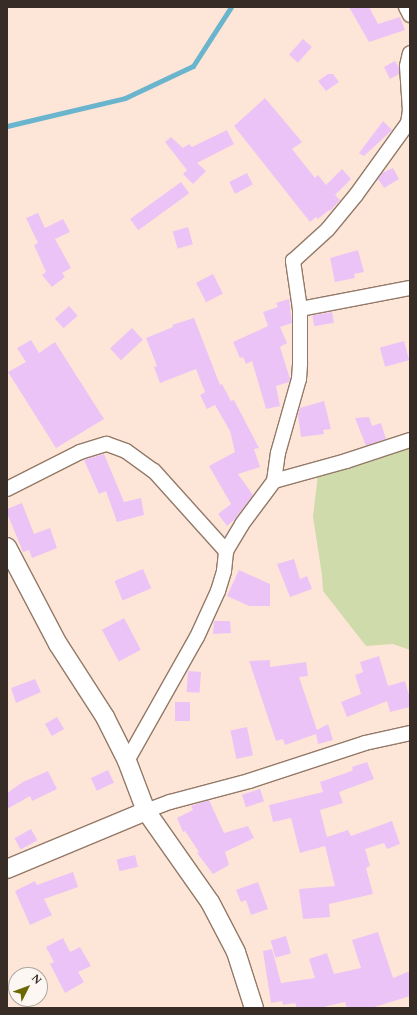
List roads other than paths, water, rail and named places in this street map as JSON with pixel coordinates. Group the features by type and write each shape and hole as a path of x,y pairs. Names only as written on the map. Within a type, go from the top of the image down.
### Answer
{"street":[{"path":"406,7 410,15"},
{"path":"127,761 197,637 218,591 224,571 226,551 242,524 274,481 278,453 299,379 300,309 293,261 328,229 356,196 409,123 410,111 407,66 410,53"},
{"path":"300,309 410,288"},
{"path":"274,481 346,461 410,440"},
{"path":"7,489 80,452 107,444 126,451 154,471 226,551"},
{"path":"7,547 58,644 105,717 127,761 146,811 210,902 236,952 254,1008"},
{"path":"7,869 170,802 263,777 365,743 410,733"}],"waterway":[{"path":"7,126 125,98 193,66 231,7"}]}
